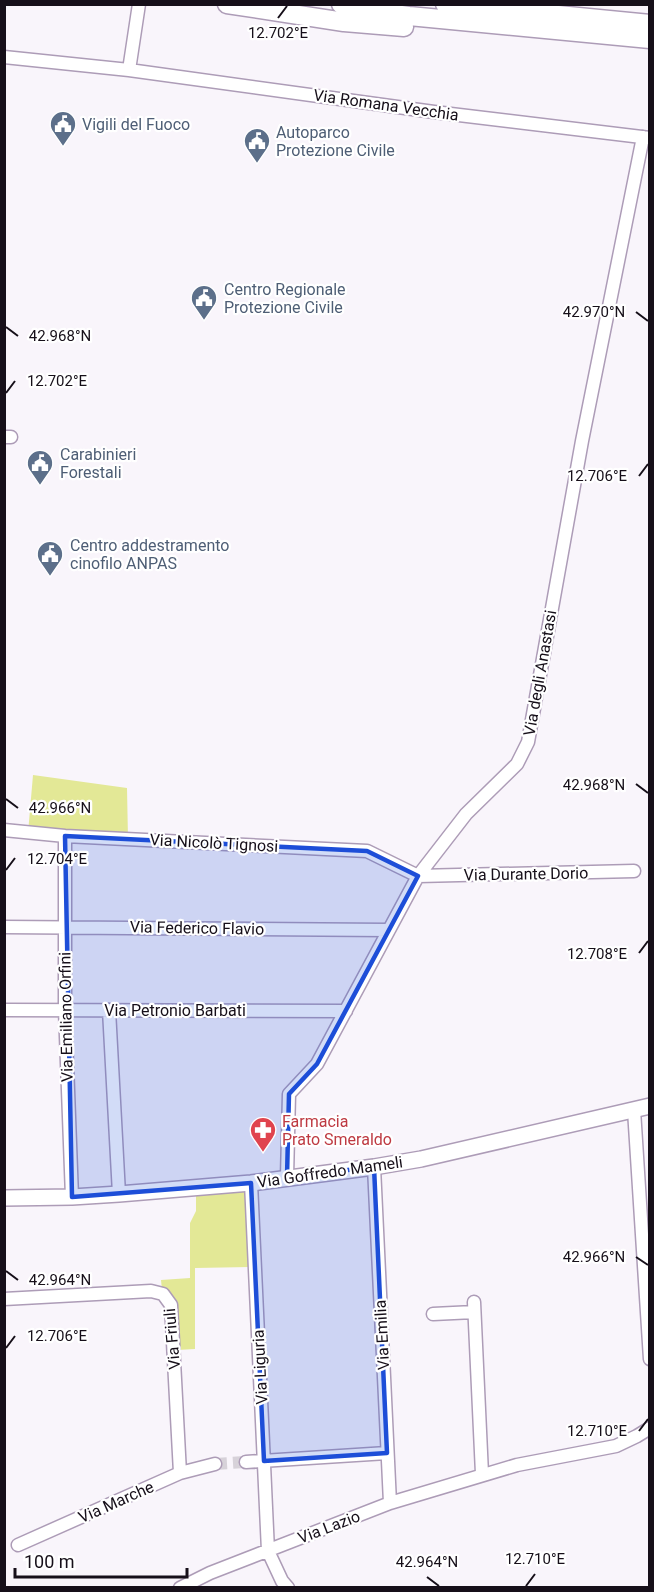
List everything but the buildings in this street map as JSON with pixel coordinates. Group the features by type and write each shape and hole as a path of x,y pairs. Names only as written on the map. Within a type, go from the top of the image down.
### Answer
{"highway":[{"path":"227,4 344,22 443,30 493,25"},
{"path":"341,4 380,12 493,25 650,39"},
{"path":"445,4 650,24"}],"main road":[{"name":"Via Goffredo Mameli","path":"4,1198 72,1197 251,1183 374,1167 433,1156 650,1106"}],"street":[{"path":"129,70 139,4"},
{"name":"Via Romana Vecchia","path":"4,57 129,70 434,112 646,137"},
{"name":"Via degli Anastasi","path":"287,1178 290,1094 317,1064 418,876 466,814 518,764 528,742 582,441 646,137"},
{"name":"Via Nicolò Tignosi","path":"4,830 65,836 367,851 418,876"},
{"name":"Via Emiliano Orfini","path":"65,836 65,1010 72,1197"},
{"name":"Via Durante Dorio","path":"418,876 634,871"},
{"name":"Via Federico Flavio","path":"4,927 389,930"},
{"name":"Via Petronio Barbati","path":"4,1010 346,1011"},
{"path":"109,1010 119,1194"},
{"path":"634,1110 650,1359"},
{"name":"Via Emilia","path":"374,1167 390,1503"},
{"name":"Via Liguria","path":"251,1183 268,1551"},
{"name":"Via Friuli","path":"4,1299 151,1291 163,1294 171,1305 180,1473"},
{"path":"433,1314 474,1307 482,1474"},
{"name":"Via Lazio","path":"180,1587 210,1573 390,1503 517,1465 616,1446 650,1428"},
{"path":"246,1462 387,1453"},
{"name":"Via Marche","path":"18,1545 180,1473 215,1464"},
{"path":"268,1551 282,1581 288,1587"},
{"path":"210,1573 214,1587"}],"highlighted area":[{"path":"65,836 367,851 418,876 317,1064 289,1094 287,1177 374,1167 387,1453 264,1461 251,1183 72,1197"}],"green space":[{"path":"33,775 127,788 128,839 28,833"},
{"path":"247,1187 250,1267 195,1268 195,1349 177,1350 161,1280 190,1278 190,1223 196,1211 196,1192"}],"tunnel":[{"path":"215,1464 246,1462"}],"place":[{"name":"Vigili del Fuoco","path":"63,147"},
{"name":"Autoparco Protezione Civile","path":"257,164"},
{"name":"Centro Regionale Protezione Civile","path":"204,321"},
{"name":"Carabinieri Forestali","path":"40,486"},
{"name":"Centro addestramento cinofilo ANPAS","path":"50,577"},
{"name":"Farmacia Prato Smeraldo","path":"263,1153"}]}
